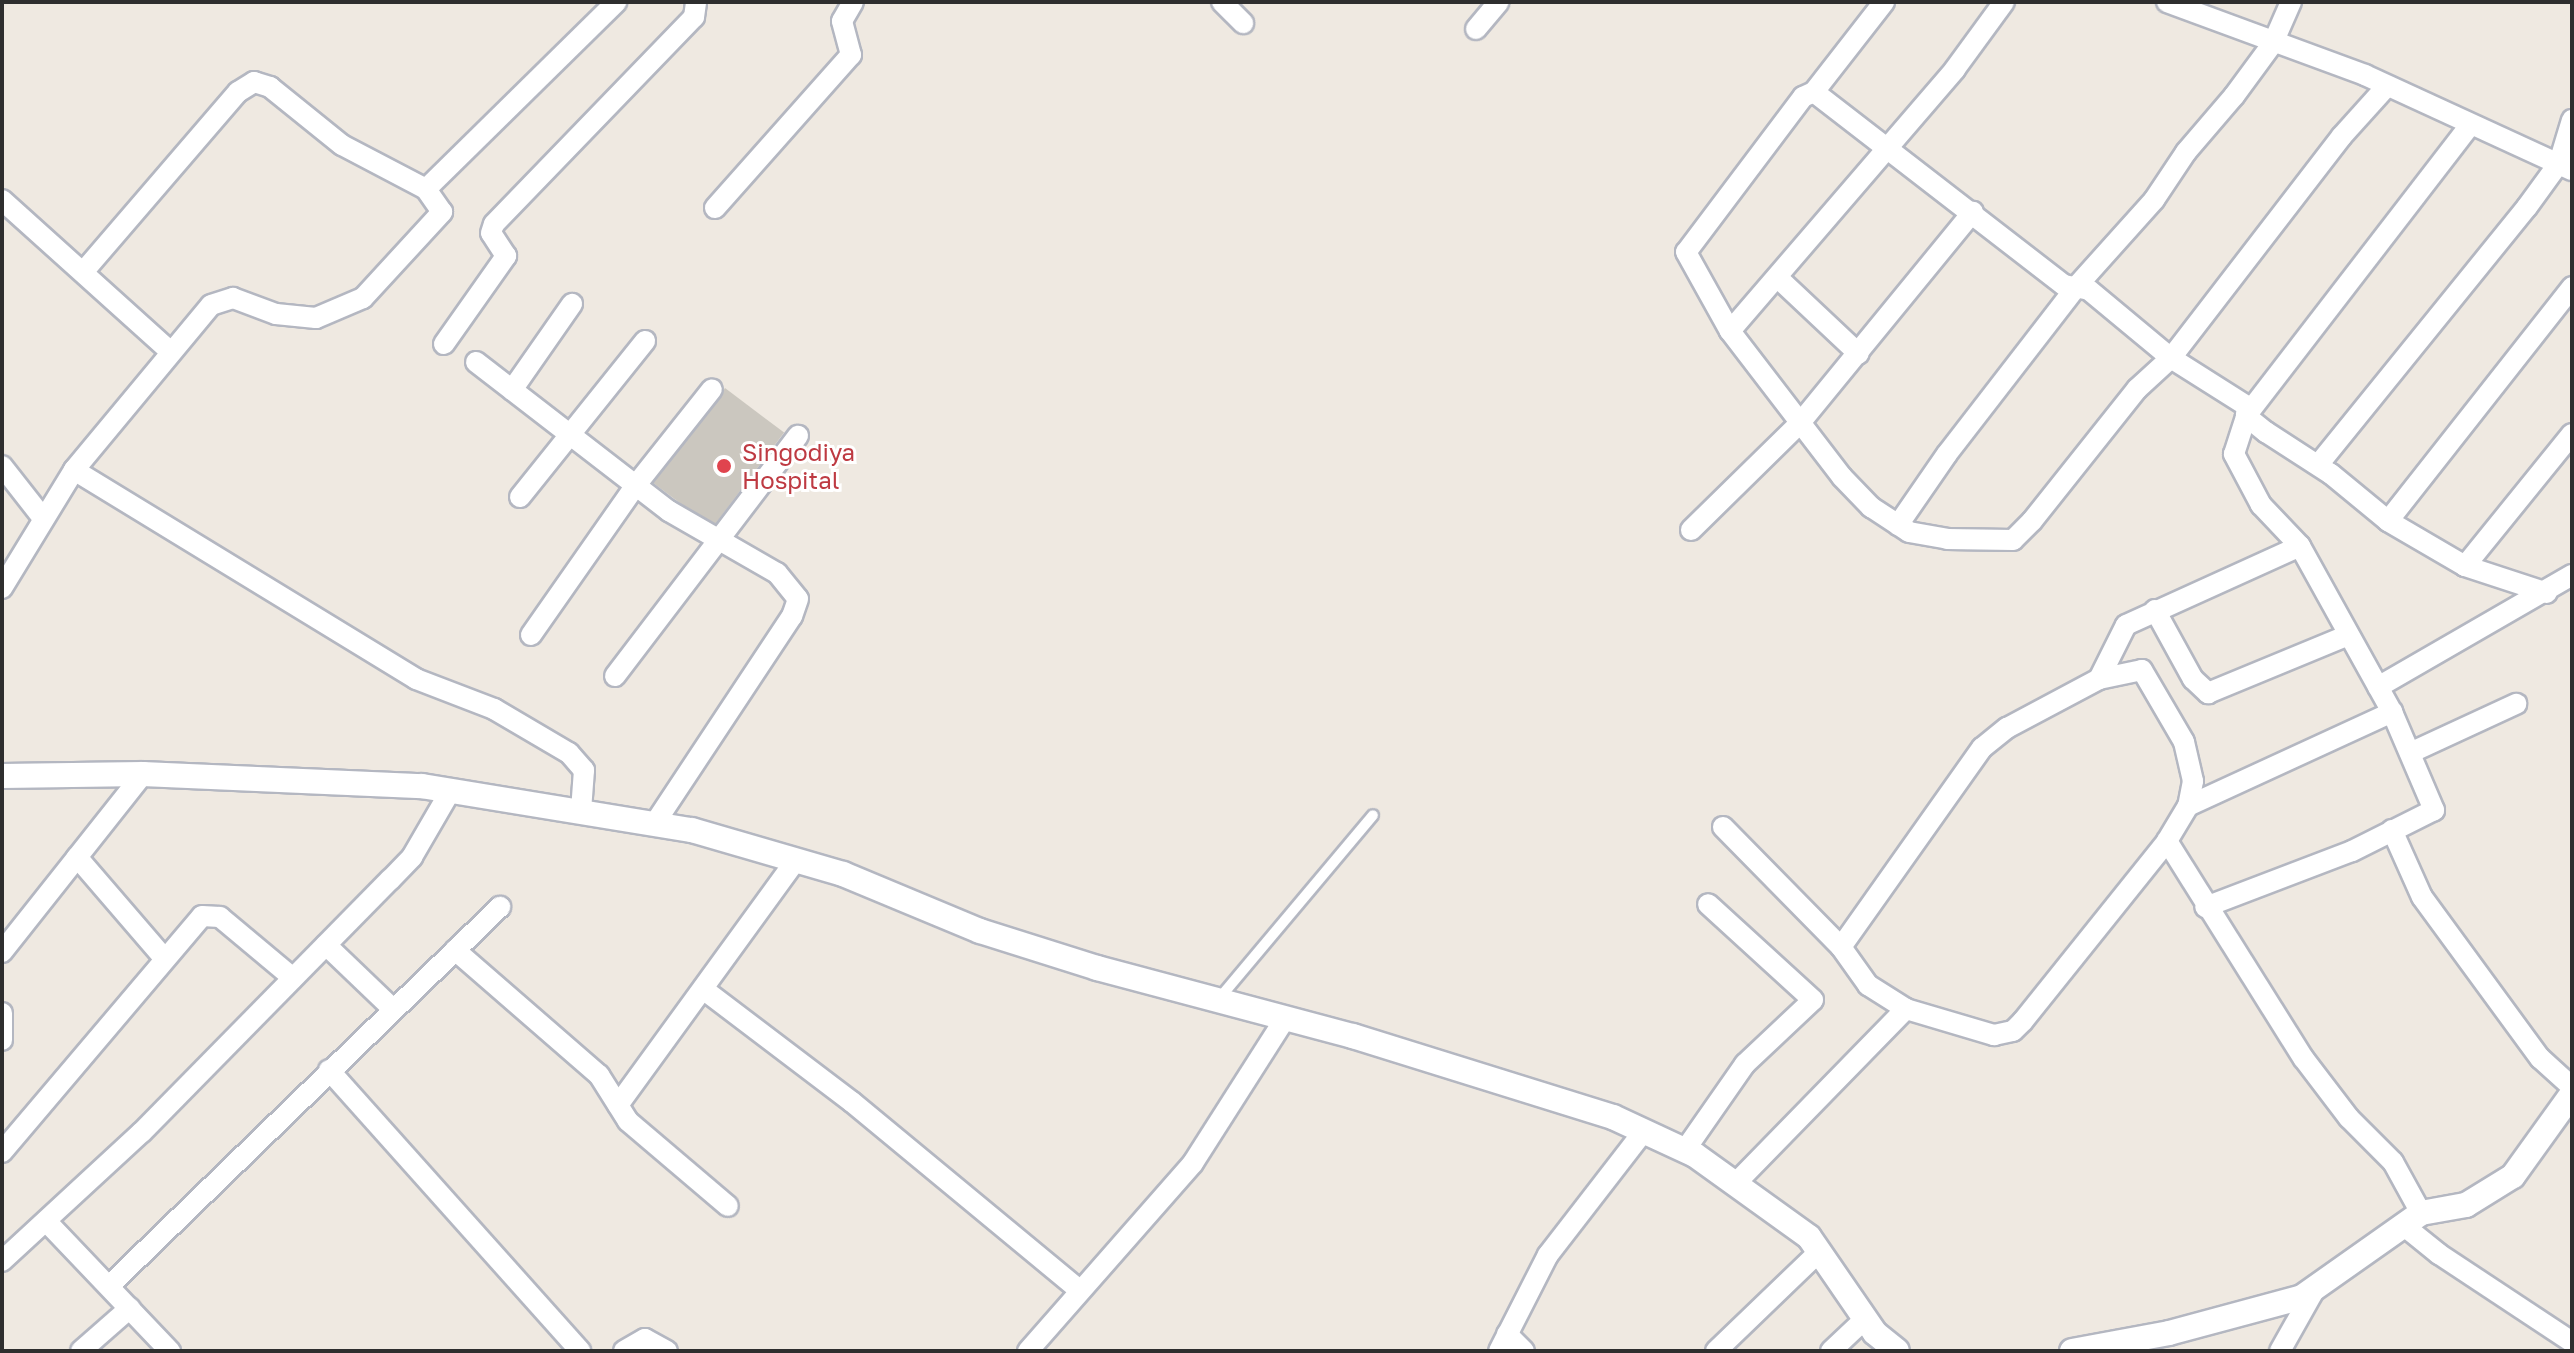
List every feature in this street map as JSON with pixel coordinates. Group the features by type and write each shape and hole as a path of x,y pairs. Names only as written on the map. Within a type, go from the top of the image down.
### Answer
{"street":[{"path":"426,189 616,2"},
{"path":"444,344 506,256 491,228 694,17 696,2"},
{"path":"715,208 851,55 842,21 853,2"},
{"path":"1222,2 1243,23"},
{"path":"1476,29 1499,2"},
{"path":"1884,2 1814,92 1803,97 1686,252 1730,331 1842,477 1898,525 1947,539 2013,540 2137,389 2171,358 2342,136 2387,86"},
{"path":"1730,331 2004,2"},
{"path":"2167,2 2387,86 2566,166"},
{"path":"1898,525 2076,287 2154,200 2273,43 2291,2"},
{"path":"2,588 42,517 74,470 211,305 224,297 297,318 316,318 363,298 442,212 426,189 342,145 270,87 254,82 238,92 84,271"},
{"path":"1814,92 1888,145 2064,285 2089,290 2171,358 2247,406 2234,454 2238,469 2261,505 2300,546 2392,712 2412,752 2434,810 2352,851 2205,907"},
{"path":"2318,465 2566,166 2572,120"},
{"path":"2246,416 2470,125"},
{"path":"2,200 171,352"},
{"path":"1691,530 1800,423 1973,212"},
{"path":"1777,277 1859,354"},
{"path":"2388,521 2572,287"},
{"path":"512,390 572,304"},
{"path":"520,497 572,437 645,341"},
{"path":"476,362 636,485 716,539 788,582 798,599 796,608 655,823"},
{"path":"531,635 636,485 712,389"},
{"path":"2246,416 2318,465 2388,521 2465,566 2547,593"},
{"path":"2465,566 2572,434"},
{"path":"615,676 716,539 798,436"},
{"path":"2,466 42,517"},
{"path":"74,470 416,679 494,709 569,753 584,770 581,811"},
{"path":"2099,679 2120,630 2155,610 2300,546"},
{"path":"2378,687 2547,593 2572,575"},
{"path":"2155,610 2193,679 2208,693 2349,635"},
{"path":"1723,827 1841,947 1868,985 1906,1009 1994,1035 2013,1031 2167,841 2188,806 2193,781 2184,742 2142,670 2099,679 2007,728 1982,748 1841,947"},
{"path":"2412,752 2516,704"},
{"path":"2188,806 2392,712"},
{"path":"2,776 143,774 451,790 655,823 796,860 912,898 980,931 1517,1086 1644,1131 1685,1150 1737,1182 1809,1237 1865,1319 1897,1351"},
{"path":"2,952 143,774"},
{"path":"2,1261 293,978 412,857 451,790"},
{"path":"2392,830 2422,897 2540,1058 2572,1087"},
{"path":"2167,841 2205,907 2304,1059 2349,1118 2393,1162 2412,1219 2439,1254 2565,1343"},
{"path":"77,857 163,957"},
{"path":"618,1105 796,860"},
{"path":"1685,1150 1745,1064 1787,1031 1813,1000 1708,904"},
{"path":"109,1286 500,907"},
{"path":"2,1152 196,921 210,914 293,978"},
{"path":"326,945 393,1009"},
{"path":"455,950 599,1075 641,1135 728,1206"},
{"path":"703,989 852,1102 1079,1290"},
{"path":"1737,1182 1906,1009"},
{"path":"2,1013 2,1040"},
{"path":"1028,1351 1193,1163 1284,1020"},
{"path":"329,1070 580,1351"},
{"path":"2072,1351 2165,1342 2302,1297 2412,1219 2466,1205 2513,1176 2572,1094"},
{"path":"1524,1351 1503,1342 1548,1255 1644,1131"},
{"path":"46,1221 166,1350"},
{"path":"1716,1351 1819,1252"},
{"path":"2280,1351 2315,1289"},
{"path":"81,1351 130,1308"},
{"path":"1831,1351 1865,1319"},
{"path":"624,1351 645,1339 667,1351"}],"lane":[{"path":"1217,1001 1373,815"}],"building":[{"path":"725,388 784,433 712,528 653,483"}],"place":[{"name":"Singodiya Hospital","path":"724,466"}]}
